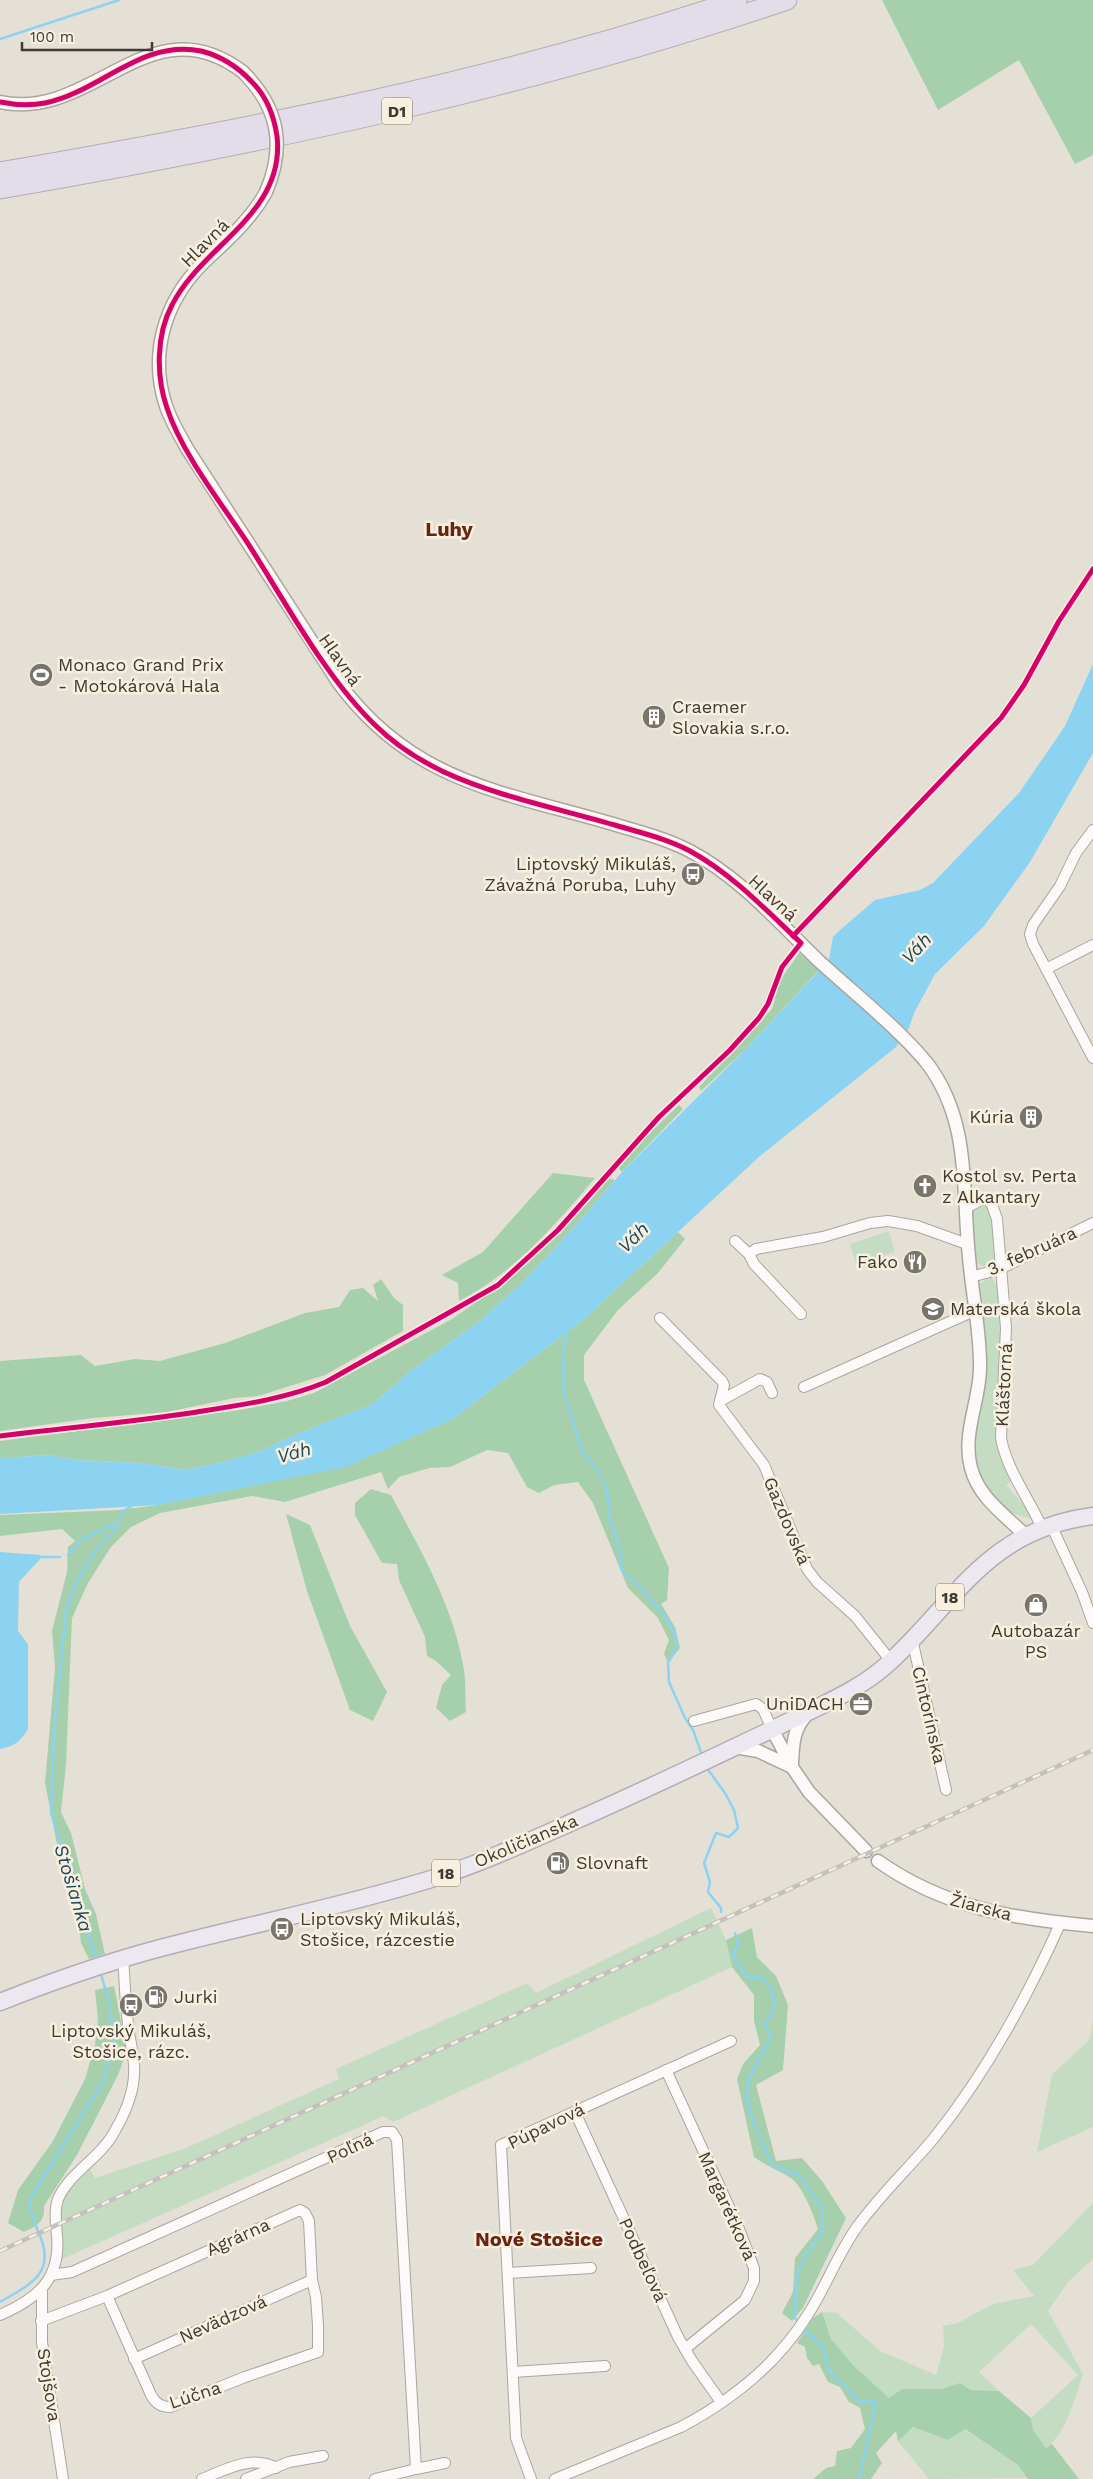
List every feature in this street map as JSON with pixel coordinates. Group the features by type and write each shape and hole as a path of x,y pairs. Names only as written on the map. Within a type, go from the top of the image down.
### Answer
{"highway":[{"name":"D1","path":"0,172 222,132 407,92 563,52 737,0"},
{"name":"D1","path":"0,189 240,146 494,88 639,48 787,0"}],"main road":[{"name":"Okoličianska","path":"123,1959 180,1943 334,1907 432,1878 528,1842 705,1762 860,1685 891,1661 966,1580 999,1551 1025,1535 1046,1526 1093,1516"},
{"name":"18","path":"0,2002 123,1959"}],"street":[{"name":"Hlavná","path":"0,102 13,105 46,103 82,89 139,59 177,49 206,52 232,64 243,72 263,96 276,130 276,164 266,192 246,222 195,272 172,304 162,335 160,353 161,385 169,415 188,450 338,682 363,713 388,737 420,759 444,772 497,791 661,839 695,854 742,888 910,1045"},
{"path":"1093,830 1076,853 1060,886 1032,929 1031,940 1093,1058"},
{"path":"1046,969 1093,945"},
{"name":"Kláštorná","path":"910,1045 934,1072 951,1104 960,1140 967,1244 980,1367 968,1435 970,1467 981,1491 990,1503 1025,1535"},
{"name":"Kláštorná","path":"966,1208 981,1200 988,1200 997,1219 1006,1328 1001,1438 1003,1450 1016,1478 1046,1526 1082,1592 1093,1624"},
{"path":"749,1254 756,1249 823,1237 863,1225 888,1221 917,1226 967,1244"},
{"name":"3. februára","path":"971,1277 1000,1269 1093,1223"},
{"path":"735,1241 749,1254 754,1264 800,1314"},
{"path":"804,1387 974,1310"},
{"path":"660,1318 720,1379 724,1386 720,1401"},
{"path":"720,1401 760,1379 767,1382 772,1393"},
{"name":"Gazdovská","path":"720,1401 719,1405 729,1420 764,1465 807,1569 813,1578 855,1616 891,1661"},
{"name":"Cintorínska","path":"912,1640 946,1790"},
{"path":"694,1722 758,1705 792,1767 822,1807 866,1851"},
{"path":"792,1767 794,1735 798,1724 809,1712"},
{"path":"735,1747 758,1751 792,1767"},
{"name":"Žiarska","path":"878,1861 914,1884 950,1900 999,1915 1060,1924 1093,1926"},
{"path":"555,2479 681,2427 721,2402 760,2372 807,2317 856,2228 933,2139 988,2064 1024,2001 1060,1924"},
{"path":"0,2315 30,2299 42,2290 51,2275 56,2256 56,2213 59,2197 69,2182 109,2140 124,2113 132,2093 134,2062 128,2024 123,1959"},
{"name":"Púpavová","path":"531,2479 516,2438 501,2146 731,2041"},
{"name":"Margarétková","path":"666,2070 737,2224 754,2268 754,2281 745,2300 685,2349"},
{"name":"Podbeľová","path":"575,2112 685,2349 721,2402"},
{"name":"Poľná","path":"51,2275 72,2272 383,2132 392,2132 397,2140 416,2469"},
{"name":"Agrárna","path":"41,2321 107,2296 300,2210 306,2213 309,2221 312,2280 316,2296 318,2352"},
{"path":"508,2273 586,2272"},
{"name":"Nevädzová","path":"134,2359 312,2280"},
{"name":"Stojšova","path":"42,2290 41,2321 43,2351 63,2479"},
{"name":"Lúčna","path":"107,2296 154,2400 162,2406 170,2407 245,2377 318,2352"},
{"path":"513,2372 601,2370"},
{"path":"246,2479 290,2462 322,2456"},
{"path":"202,2479 252,2461 262,2461 276,2468"},
{"path":"375,2479 445,2463"}],"green space":[{"path":"882,0 1093,0 1093,155 1075,164 1019,60 938,110"},
{"path":"799,953 820,969 747,1048 701,1091 699,1087 771,1010 779,983"},
{"path":"679,1105 683,1109 622,1172 618,1167 639,1143"},
{"path":"553,1173 595,1178 565,1213 516,1262 479,1290 459,1301 458,1283 442,1275 483,1252"},
{"path":"609,1178 615,1180 524,1281 481,1320 409,1372 373,1404 290,1437 261,1451 220,1463 185,1470 140,1463 77,1460 48,1455 0,1458 0,1441 240,1410 287,1401 314,1393 452,1319 508,1280 573,1218"},
{"path":"986,1204 993,1213 996,1264 985,1267 978,1264 975,1260 971,1212"},
{"path":"889,1231 895,1252 856,1264 850,1244"},
{"path":"678,1232 685,1239 658,1273 618,1310 584,1355 584,1380 669,1568 667,1600 661,1604 675,1627 680,1648 668,1663 664,1654 669,1640 658,1618 628,1588 593,1503 578,1482 554,1485 539,1493 527,1487 508,1453 487,1450 450,1467 429,1468 399,1477 388,1489 381,1472 285,1502 252,1496 160,1513 131,1527 111,1547 88,1583 72,1618 66,1764 61,1812 71,1833 85,1889 96,1914 105,1954 89,1959 81,1943 78,1919 61,1865 45,1783 55,1667 52,1631 67,1572 68,1547 75,1541 62,1529 0,1536 0,1515 120,1510 158,1505 346,1466 453,1419 584,1319"},
{"path":"991,1277 998,1287 1003,1331 995,1432 997,1448 1012,1481 1006,1485 1027,1509 1031,1518 1018,1515 998,1503 980,1473 974,1449 978,1285"},
{"path":"381,1279 394,1298 403,1305 403,1331 325,1375 258,1396 234,1398 167,1412 93,1418 0,1431 0,1361 81,1355 95,1366 135,1359 160,1361 225,1343 305,1313 339,1307 350,1290 363,1288 378,1301 373,1285"},
{"path":"371,1489 391,1495 435,1580 453,1624 464,1670 466,1712 450,1721 436,1708 442,1685 451,1675 436,1661 427,1656 425,1637 399,1580 397,1564 382,1563 355,1515 355,1503"},
{"path":"286,1514 310,1525 350,1626 387,1692 373,1721 350,1710 307,1591"},
{"path":"711,1908 726,1940 732,1967 393,2122 384,2116 62,2259 61,2209 66,2194 90,2169 95,2178 186,2148 339,2079 336,2069 527,1983 536,1993"},
{"path":"752,1928 757,1957 776,1976 788,2005 783,2070 756,2085 776,2161 802,2158 822,2181 846,2218 803,2308 792,2321 782,2313 793,2292 795,2258 818,2229 808,2202 796,2183 788,2176 754,2157 737,2079 743,2064 760,2045 754,2021 754,1995 732,1967 726,1940"},
{"path":"114,1986 127,2051 118,2075 77,2155 44,2206 42,2220 24,2232 8,2223 18,2190 53,2141 85,2079 95,2045 98,2020 95,1990"},
{"path":"1093,2021 1093,2127 1037,2152 1052,2075 1090,2039"},
{"path":"1093,2203 1093,2259 1069,2281 1048,2311 1083,2374 1065,2424 1060,2433 1046,2448 1033,2430 1031,2418 1078,2375 1031,2324 979,2372 999,2391 971,2390 960,2383 942,2389 902,2389 889,2398 854,2366 831,2339 822,2312 837,2313 880,2351 936,2375 944,2347 943,2326 958,2323 993,2304 1034,2296 1013,2270 1033,2265"},
{"path":"822,2312 831,2339 854,2366 889,2398 902,2389 942,2389 960,2383 971,2390 999,2391 1031,2418 1033,2430 1046,2448 1052,2444 1079,2479 1028,2479 1018,2465 965,2429 948,2440 913,2427 898,2441 896,2431 876,2453 882,2463 871,2479 813,2479 826,2468 835,2466 837,2451 851,2448 865,2429 860,2408 849,2402 840,2387 828,2382 819,2364 813,2366 807,2358 805,2347 797,2343 813,2318"},
{"path":"913,2427 948,2440 964,2429 1018,2465 1029,2478 929,2479 898,2441"}],"water":[{"name":"Váh","path":"1093,664 1093,753 1030,862 984,926 935,974 914,1013 909,1028 896,1047 760,1156 584,1319 453,1419 346,1467 158,1505 0,1514 0,1458 48,1455 77,1460 140,1463 185,1470 220,1463 261,1451 290,1437 373,1404 409,1372 481,1320 524,1281 571,1231 622,1172 747,1048 815,975 829,959 833,937 840,930 875,900 920,890 933,883 1019,793 1065,726"},
{"path":"0,1552 40,1555 41,1558 19,1582 18,1631 28,1644 28,1729 17,1743 0,1749"}],"waterway":[{"path":"0,39 119,0"},
{"path":"567,1330 563,1352 564,1393 583,1453 596,1468 607,1488 609,1518 618,1542 622,1571 657,1606 671,1627 675,1637 677,1647 668,1663 669,1682 685,1718 693,1730 702,1755"},
{"name":"Stošianka","path":"97,1961 51,1813 54,1731 66,1610 75,1585 95,1552 114,1531 123,1511 132,1506"},
{"path":"68,1555 81,1540 117,1523"},
{"path":"39,1557 60,1557"},
{"path":"706,1767 725,1793 734,1810 738,1828 729,1837 716,1833 704,1863 710,1882 708,1892 721,1908 721,1912"},
{"path":"735,1933 738,1943 733,1956 748,1978 760,1977 770,1986 775,2006 765,2024 771,2038 756,2064 748,2086 748,2100 753,2119 773,2166 799,2175 823,2209 822,2232 807,2253 796,2277 795,2318 798,2322"},
{"name":"Stošianka","path":"0,2302 30,2284 42,2269 45,2260 44,2249 33,2218 30,2199 104,2080 113,2037 110,2005 100,1971"},
{"path":"803,2329 823,2347 827,2367 831,2373 860,2401 876,2402 859,2479"}],"railway":[{"path":"0,2251 1093,1750"}],"cycle path":[{"path":"0,102 22,105 45,103 84,89 140,59 179,49 201,51 222,59 235,67 252,82 269,107 277,136 276,163 269,187 256,208 185,284 172,305 160,342 159,356 163,396 182,443 192,461 249,545 323,663 357,706 391,739 425,762 486,789 655,837 682,847 720,870 762,905 801,943 782,967 768,1004 759,1018 730,1050 659,1117 558,1230 498,1285 326,1382 295,1393 246,1404 173,1416 0,1436"},
{"path":"793,936 1001,718 1024,685 1059,621 1093,569"}],"place":[{"name":"Monaco Grand Prix - Motokárová Hala","path":"41,675"},
{"name":"Craemer Slovakia s.r.o.","path":"654,717"},
{"name":"Liptovský Mikuláš, Závažná Poruba, Luhy","path":"693,874"},
{"name":"Kúria","path":"1031,1117"},
{"name":"Kostol sv. Perta z Alkantary","path":"925,1186"},
{"name":"Fako","path":"915,1262"},
{"name":"Materská škola","path":"933,1309"},
{"name":"Autobazár PS","path":"1036,1605"},
{"name":"UniDACH","path":"861,1704"},
{"name":"Slovnaft","path":"558,1863"},
{"name":"Liptovský Mikuláš, Stošice, rázcestie","path":"282,1929"},
{"name":"Jurki","path":"156,1997"},
{"name":"Liptovský Mikuláš, Stošice, rázc.","path":"131,2005"}],"district":[{"name":"Luhy","path":"449,529"},
{"name":"Nové Stošice","path":"539,2239"}]}
